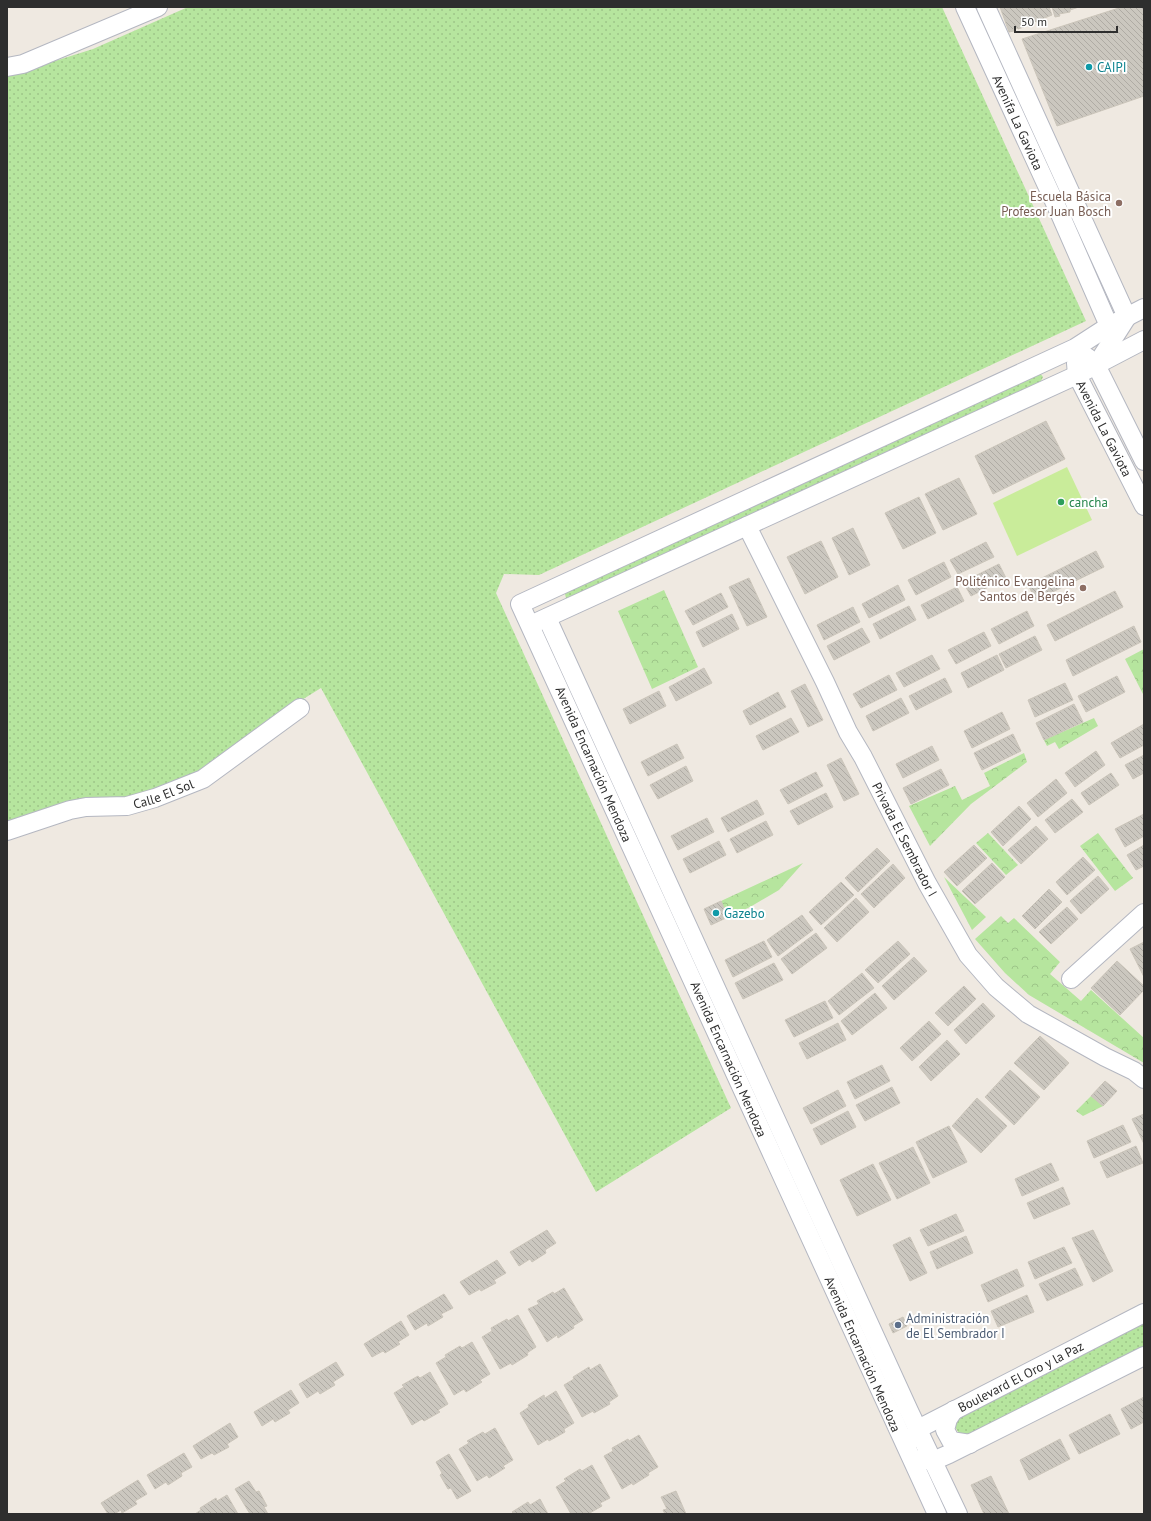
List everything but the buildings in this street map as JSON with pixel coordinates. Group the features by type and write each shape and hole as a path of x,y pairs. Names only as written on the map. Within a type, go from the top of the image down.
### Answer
{"street":[{"path":"7,67 23,64 158,7"},
{"name":"Avenifa La Gaviota","path":"965,7 1060,214 1109,326"},
{"name":"Avenifa La Gaviota","path":"986,7 1127,316"},
{"path":"1096,365 1075,348 1109,326 1144,308"},
{"path":"1096,365 1127,316"},
{"path":"531,625 1077,375 1144,340"},
{"name":"Avenida La Gaviota","path":"1075,348 1077,375 1144,506"},
{"name":"Avenida Encarnación Mendoza","path":"937,1514 908,1454 531,625 520,604 1075,348"},
{"name":"Avenida La Gaviota","path":"1096,365 1144,461"},
{"name":"Privada El Sembrador I","path":"747,526 825,682 848,732 863,757 927,883 968,955 996,987 1028,1014 1105,1057 1134,1071 1144,1080"},
{"name":"Avenida Encarnación Mendoza","path":"547,618 958,1514"},
{"name":"Calle El Sol","path":"7,831 70,810 86,807 127,806 155,798 203,779 300,708"},
{"path":"1071,979 1144,913"},
{"name":"Boulevard El Oro y la Paz","path":"918,1429 1144,1313"},
{"path":"918,1429 908,1454 933,1461 970,1444 1144,1356"},
{"path":"954,1410 948,1419 945,1430 951,1441 970,1444"}],"green space":[{"path":"188,7 942,7 1086,321 539,575 504,574 496,593 731,1108 596,1192 321,688 268,721 216,760 178,784 132,801 7,824 7,76 93,49"},
{"path":"1040,373 1043,377 1041,381 573,600 566,598 565,594 567,590"},
{"path":"1067,467 1092,520 1017,556 993,503"},
{"path":"664,590 698,667 652,689 618,611"},
{"path":"1144,649 1144,696 1125,659"},
{"path":"1094,718 1098,726 1059,749 1055,742 1047,746 1044,740"},
{"path":"1024,753 1027,762 971,804 930,846 909,806 955,786 962,800 990,786 984,773"},
{"path":"988,833 1018,865 1006,875 976,843"},
{"path":"1098,833 1133,878 1115,891 1080,846"},
{"path":"803,863 779,890 750,907 728,917 721,901"},
{"path":"944,877 986,917 972,930"},
{"path":"1001,916 1008,923 1014,918 1060,962 1050,974 1081,1001 1091,990 1144,1038 1144,1063 1029,995 1005,973 975,939"},
{"path":"1091,1096 1103,1106 1083,1116 1076,1111"},
{"path":"1144,1322 1144,1349 969,1438 960,1435 955,1427 958,1417"}],"place":[{"name":"CAIPI","path":"1089,67"},
{"name":"Escuela Básica Profesor Juan Bosch","path":"1119,203"},
{"name":"cancha","path":"1061,502"},
{"name":"Politénico Evangelina Santos de Bergés","path":"1083,588"},
{"name":"Gazebo","path":"716,913"},
{"name":"Administración de El Sembrador I","path":"898,1325"}]}
